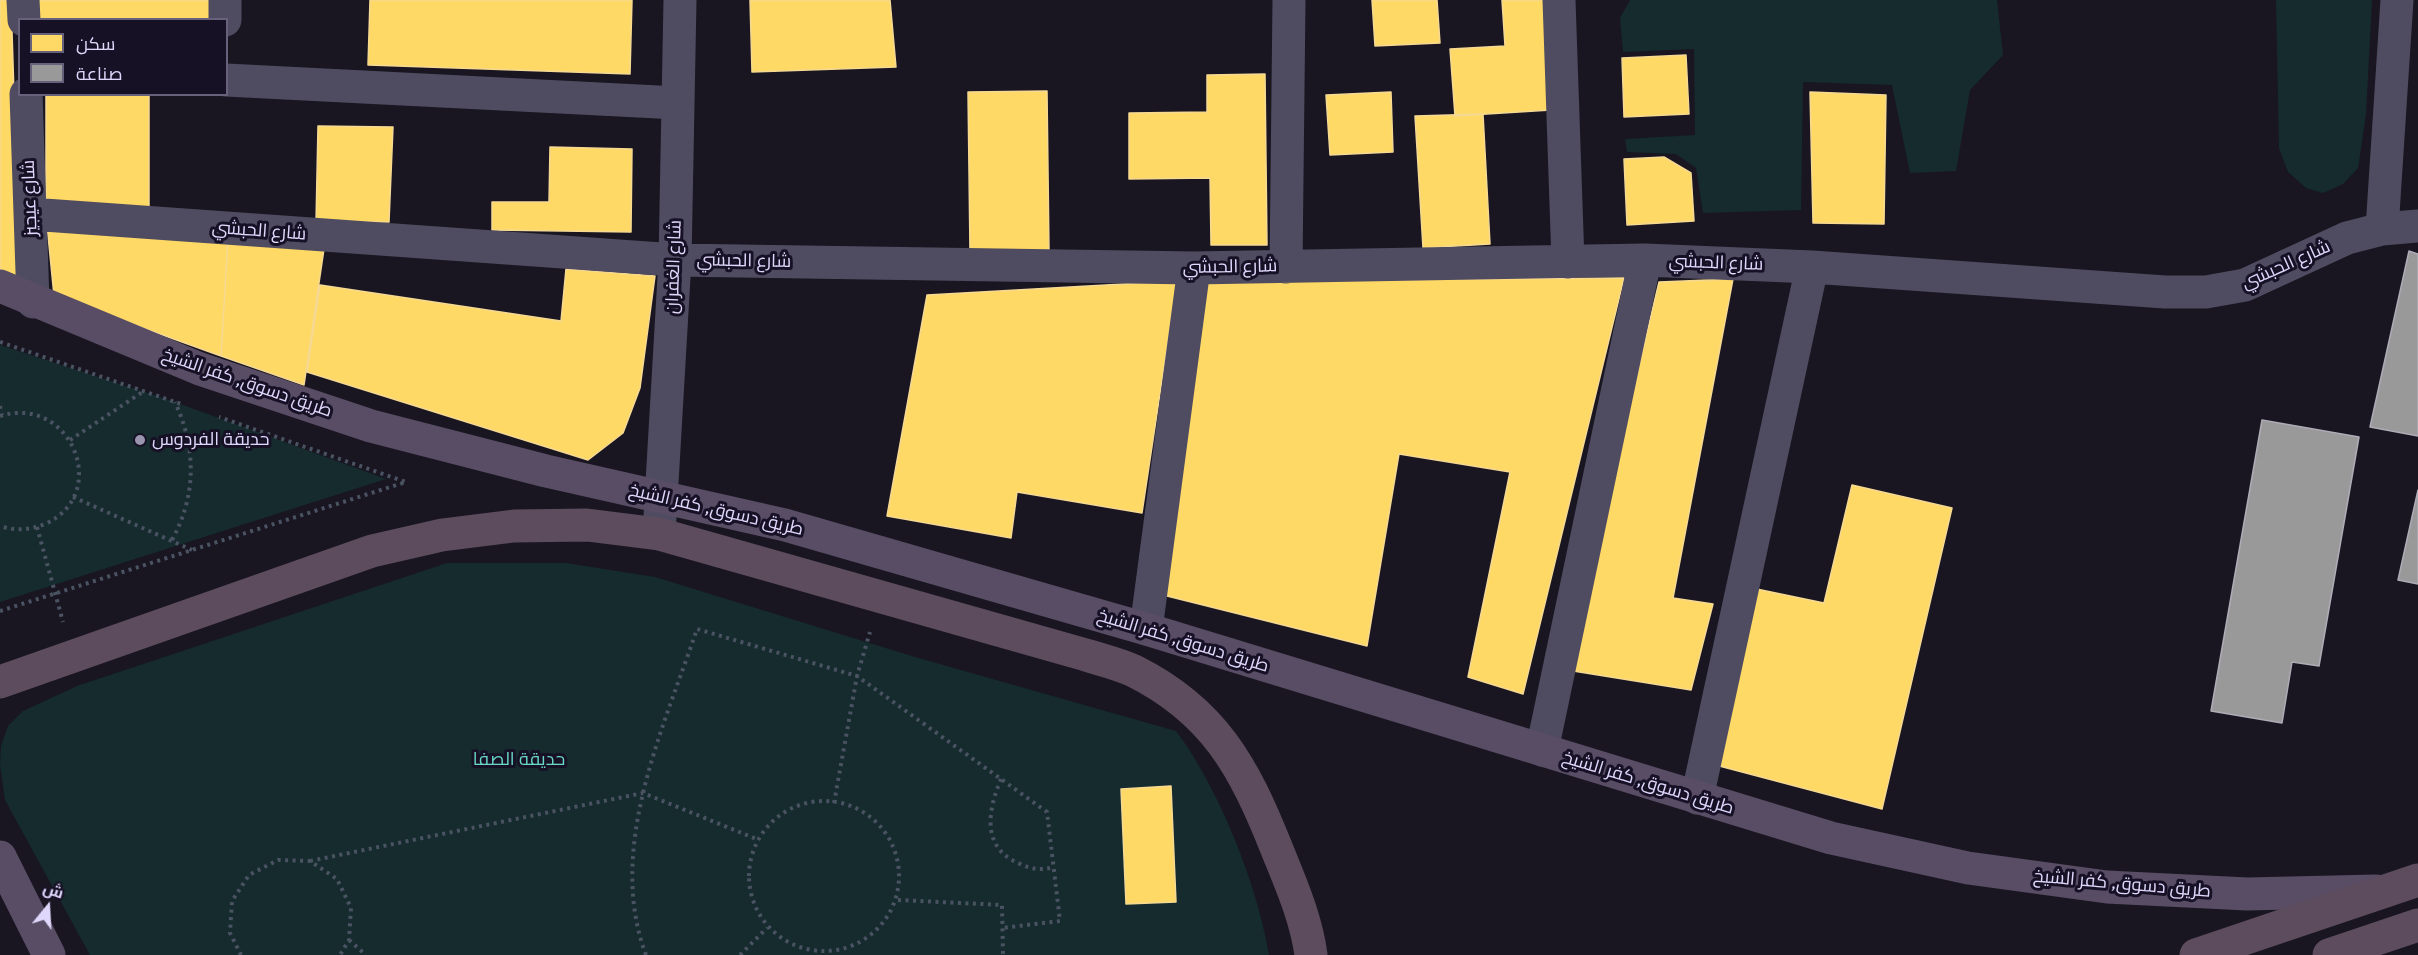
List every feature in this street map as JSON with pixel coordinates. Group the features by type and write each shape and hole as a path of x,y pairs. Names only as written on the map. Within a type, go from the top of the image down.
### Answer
{"highway":[{"path":"0,682 372,551 442,535 535,525 587,525 659,534 1086,655 1132,670 1174,695 1211,727 1240,765 1299,902 1311,955"},
{"path":"2196,955 2418,880"},
{"path":"2330,955 2409,928"}],"main road":[{"name":"طريق دسوق, كفر الشيخ","path":"0,286 33,302 200,369 371,426 546,471 785,525 1146,629 1842,841 1968,868 2106,887 2247,894 2387,891"},
{"path":"0,857 49,955"},
{"path":"2366,955 2409,928"}],"street":[{"path":"23,0 24,18"},
{"path":"225,0 225,18"},
{"name":"شارع الغفران","path":"659,534 675,260 680,0"},
{"path":"1286,267 1289,0"},
{"path":"1559,0 1568,262"},
{"path":"2382,229 2397,0"},
{"path":"228,80 678,103"},
{"name":"شارع عيجيز","path":"26,96 33,302"},
{"name":"شارع الحبشي","path":"30,214 675,260 1194,268 1645,260 1812,267 2165,292 2206,292 2245,285 2347,238 2382,229 2418,226"},
{"path":"1542,750 1645,260"},
{"path":"1697,798 1812,267"},
{"path":"1146,629 1194,268"}],"path":[{"path":"0,342 186,406"},
{"path":"70,440 144,391"},
{"path":"172,540 181,523 191,469 189,436 175,402"},
{"path":"0,406 1,416 21,413 40,416 57,426 70,440 78,458 79,478 73,497 52,521 20,530 0,526"},
{"path":"0,611 406,482 208,413"},
{"path":"73,497 192,550"},
{"path":"37,527 72,656"},
{"path":"646,955 639,936 631,890 633,849 643,793 696,629 857,676 1047,812 1060,921 1002,928"},
{"path":"834,803 860,665"},
{"path":"1001,779 990,814 991,835 1001,852 1013,861 1031,869 1044,870 1054,867"},
{"path":"241,955 230,933 232,902 249,875 278,860 310,861 643,793 759,840"},
{"path":"808,802 834,803 848,804 882,825 900,861 898,900 876,934 841,951 801,949 767,927 749,892 751,853 773,820 808,802"},
{"path":"310,861 337,879 351,908 350,940 339,955"},
{"path":"898,900 1002,905 1003,955"},
{"path":"741,955 767,927"},
{"path":"350,940 366,955"}],"green space":[{"path":"1630,0 1997,0 2003,55 1970,90 1956,171 1910,173 1892,85 1803,82 1801,210 1703,213 1696,168 1676,154 1627,152 1625,139 1695,135 1694,49 1623,52 1620,18"},
{"path":"2276,0 2372,0 2366,114 2358,168 2343,184 2323,193 2306,188 2288,172 2279,148"},
{"name":"حديقة الفردوس","path":"0,345 175,402 386,479 0,602"},
{"name":"حديقة الصفا","path":"447,563 566,563 655,577 915,657 1176,731 1207,780 1234,838 1256,899 1269,955 90,955 5,800 0,765 1,746 8,726 23,711 77,686"}],"building: سكن":[{"path":"0,0 11,0 20,282 0,269"},
{"path":"37,0 218,0 219,18 37,18"},
{"path":"370,0 632,0 630,74 368,65"},
{"path":"750,0 890,0 896,67 752,72"},
{"path":"1372,0 1437,0 1440,43 1375,46"},
{"path":"1502,0 1549,0 1551,110 1455,116 1450,49 1505,46"},
{"path":"1686,55 1689,114 1624,117 1622,58"},
{"path":"1265,74 1267,245 1211,245 1210,178 1129,179 1129,113 1207,112 1207,75"},
{"path":"1047,91 1049,251 970,252 968,92"},
{"path":"1391,92 1393,152 1330,155 1326,95"},
{"path":"1810,92 1886,95 1884,224 1813,223"},
{"path":"46,96 149,96 149,212 46,212"},
{"path":"1483,114 1490,244 1423,248 1415,116"},
{"path":"318,126 393,127 389,222 316,222"},
{"path":"550,147 632,149 631,232 492,230 492,202 549,202"},
{"path":"1664,157 1691,173 1694,221 1627,225 1624,159"},
{"path":"47,225 228,238 221,356 54,296"},
{"path":"228,238 324,249 304,385 221,356"},
{"path":"566,269 655,276 640,388 623,433 588,460 307,372 320,285 561,321"},
{"path":"1624,278 1523,694 1468,677 1510,472 1399,454 1367,646 1159,594 1202,281"},
{"path":"1733,279 1673,598 1713,604 1691,690 1567,670 1659,282"},
{"path":"1177,281 1142,513 1017,492 1011,538 887,516 927,295"},
{"path":"1852,485 1952,508 1882,809 1708,763 1747,587 1824,603"},
{"path":"1171,786 1176,902 1126,904 1121,789"}],"building: صناعة":[{"path":"2409,251 2418,254 2418,436 2370,427"},
{"path":"2262,420 2359,437 2319,666 2292,662 2282,723 2211,711"},
{"path":"2418,490 2418,584 2398,580"}],"place":[{"name":"حديقة الفردوس","path":"140,440"}]}
